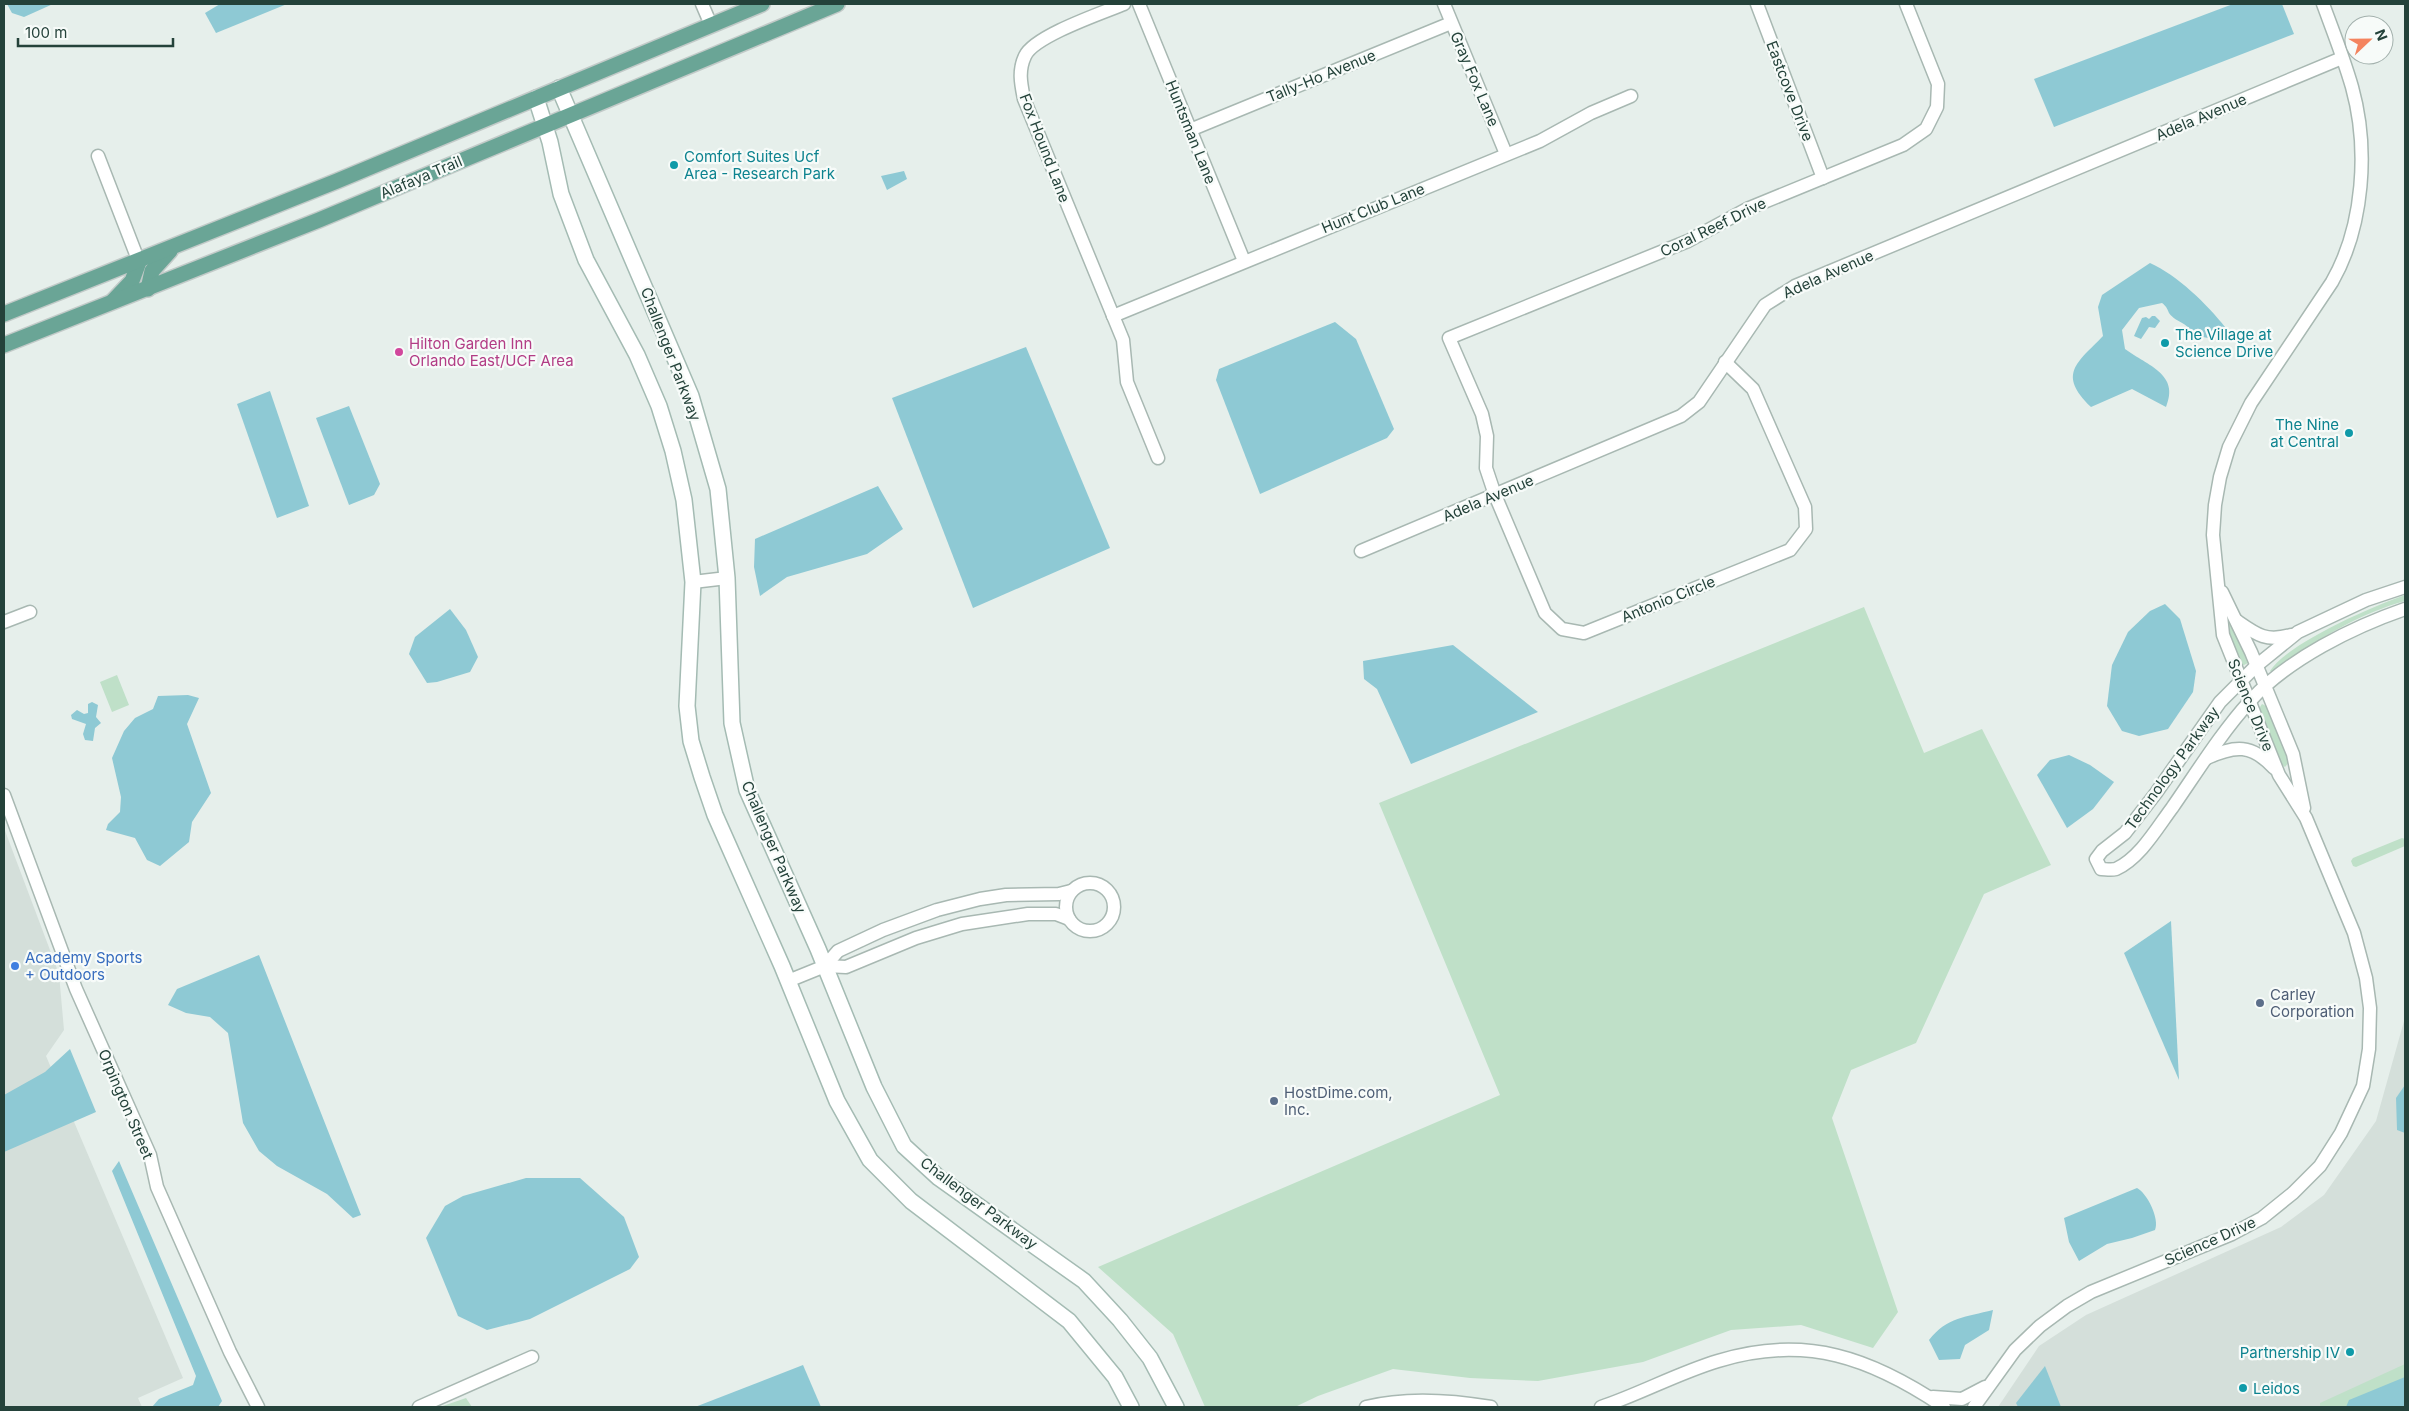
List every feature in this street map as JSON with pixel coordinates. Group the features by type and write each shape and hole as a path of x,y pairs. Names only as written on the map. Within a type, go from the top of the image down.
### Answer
{"main road":[{"name":"Alafaya Trail","path":"4,314 139,262 762,4"},
{"name":"Alafaya Trail","path":"4,345 148,289 837,4"},
{"name":"Challenger Parkway","path":"559,88 691,396 718,489 727,578 732,722 747,790 825,966 874,1087 904,1146 939,1178 1084,1281 1120,1320 1150,1358 1176,1407"},
{"name":"Challenger Parkway","path":"536,98 562,194 586,260 637,355 659,406 673,451 684,500 693,582 687,706 691,741 715,814 788,981 837,1101 870,1160 911,1201 1070,1321 1115,1378 1130,1407"},
{"path":"148,289 152,271 175,247"},
{"path":"111,304 132,281 139,262"}],"street":[{"path":"702,4 711,25"},
{"name":"Fox Hound Lane","path":"1124,4 1050,35 1035,44 1026,54 1021,68 1020,81 1024,98 1113,316 1125,349 1127,382 1158,458"},
{"name":"Huntsman Lane","path":"1139,4 1244,261"},
{"name":"Gray Fox Lane","path":"1444,4 1506,154"},
{"name":"Eastcove Drive","path":"1757,4 1823,178"},
{"name":"Coral Reef Drive","path":"1482,414 1449,338 1688,241 1747,208 1903,145 1926,129 1937,107 1938,84 1906,4"},
{"name":"Science Drive","path":"1974,1407 1989,1384 2024,1342 2054,1315 2077,1300 2232,1234 2262,1218 2293,1194 2320,1166 2341,1133 2364,1086 2369,1049 2370,1008 2366,978 2354,933 2306,818 2279,774 2223,635 2213,535 2220,477 2229,447 2251,403 2340,268 2355,226 2362,173 2356,109 2342,58 2322,4"},
{"name":"Tally-Ho Avenue","path":"1190,130 1451,23"},
{"name":"Adela Avenue","path":"1361,551 1680,416 1699,402 1765,305 1795,286 2342,58"},
{"name":"Hunt Club Lane","path":"1113,316 1540,141 1591,113 1631,96"},
{"path":"98,156 139,262"},
{"name":"Antonio Circle","path":"1482,414 1487,436 1486,468 1495,495 1545,613 1562,630 1584,633 1790,550 1806,529 1804,507 1753,389 1725,362"},
{"path":"693,582 727,578"},
{"name":"Science Drive","path":"2218,584 2237,621 2292,754 2306,818"},
{"name":"Technology Parkway","path":"2405,586 2366,600 2298,632 2256,666 2220,702 2156,793 2125,832 2096,859 2101,869 2114,870 2127,861 2150,838 2207,758 2250,701 2264,686 2311,654 2374,619 2405,609"},
{"path":"4,622 30,612"},
{"path":"2237,621 2252,632 2270,638 2278,639 2298,632"},
{"path":"2207,758 2225,750 2247,750 2264,758 2279,774"},
{"name":"Orpington Street","path":"4,795 76,989 150,1155 157,1187 230,1352 258,1407"},
{"path":"788,981 825,966 846,967 939,930 990,918 1028,914 1056,914 1069,919 1076,927 1086,931 1096,931 1107,925 1114,913 1113,898 1101,885 1086,883 1071,891 1060,894 1006,895 980,899 937,910 883,930 838,951 825,966"},
{"path":"1069,919 1066,904 1071,891"},
{"path":"1601,1407 1716,1361 1747,1354 1783,1350 1816,1352 1880,1368 1944,1407"},
{"path":"418,1407 532,1357"},
{"path":"1928,1396 1951,1400 1962,1399 1989,1384"},
{"path":"1984,1407 1989,1384"},
{"path":"1366,1407 1398,1402 1430,1401 1491,1407"}],"shaded area":[{"path":"4,828 59,974 64,1030 46,1056 183,1378 138,1398 142,1407 4,1407"},
{"path":"2404,1021 2405,1380 2344,1407 1998,1407 2039,1346 2086,1315 2281,1227 2324,1195 2376,1121"}],"green space":[{"path":"2405,595 2405,601 2353,621 2319,640 2273,673 2270,671 2294,649 2312,638 2353,616"},
{"path":"1864,607 1924,753 1982,729 2051,865 1984,894 1916,1043 1851,1070 1832,1118 1898,1312 1873,1348 1801,1325 1731,1330 1643,1362 1538,1381 1470,1378 1393,1369 1318,1396 1295,1407 1205,1407 1173,1334 1098,1267 1500,1095 1379,803"},
{"path":"2226,610 2247,657 2248,663 2242,666 2226,629"},
{"path":"117,675 129,705 112,712 100,682"},
{"path":"2262,704 2266,706 2289,762 2285,767 2280,763 2258,710"},
{"path":"2402,838 2405,839 2405,846 2356,867 2353,866 2351,861 2353,858"},
{"path":"2405,1364 2405,1407 2320,1407 2320,1403"},
{"path":"466,1398 472,1407 440,1407"}],"water":[{"path":"7,4 53,4 24,17 12,13"},
{"path":"220,4 287,4 216,33 205,13"},
{"path":"2233,4 2282,4 2294,34 2054,127 2034,79"},
{"path":"904,171 907,179 887,190 881,176"},
{"path":"2150,263 2181,282 2225,327 2213,339 2194,338 2189,328 2172,317 2162,303 2139,308 2122,330 2125,349 2152,366 2165,379 2169,386 2166,407 2132,389 2091,407 2075,386 2073,377 2074,369 2079,362 2103,336 2098,307 2102,295"},
{"path":"2155,316 2160,321 2155,328 2149,327 2141,339 2134,336 2142,318 2146,317 2149,319"},
{"path":"1335,322 1356,339 1394,429 1387,438 1260,494 1216,380 1219,369"},
{"path":"1026,347 1110,548 973,608 892,398"},
{"path":"270,391 309,506 277,518 237,404"},
{"path":"349,406 380,484 374,495 349,505 316,418"},
{"path":"878,486 903,529 867,554 787,577 760,596 754,567 755,539"},
{"path":"2165,604 2180,619 2196,671 2193,692 2168,729 2139,736 2122,731 2107,706 2112,665 2128,632 2150,611"},
{"path":"450,609 466,630 478,657 470,672 437,682 427,683 409,654 415,637"},
{"path":"1453,645 1538,712 1411,764 1377,689 1364,679 1363,661"},
{"path":"188,695 199,698 187,724 211,793 192,822 189,842 160,866 147,860 135,838 106,830 108,824 120,812 121,797 112,758 124,731 135,718 153,709 158,696"},
{"path":"92,702 98,705 96,717 101,723 95,728 93,741 85,740 83,734 86,724 72,719 71,715 77,710 84,714 88,713 88,704"},
{"path":"2069,755 2090,765 2114,782 2093,809 2067,828 2037,775 2050,760"},
{"path":"2171,921 2179,1080 2124,953"},
{"path":"259,955 361,1215 353,1218 327,1194 277,1166 259,1151 243,1123 228,1033 210,1017 186,1013 168,1005 177,989"},
{"path":"70,1049 96,1112 4,1152 4,1095 45,1072"},
{"path":"2405,1085 2405,1133 2397,1130 2396,1098"},
{"path":"119,1161 222,1401 218,1407 152,1407 159,1399 193,1385 196,1376 112,1171"},
{"path":"526,1178 580,1178 624,1217 639,1257 630,1269 530,1319 487,1330 458,1316 426,1238 445,1206 463,1196"},
{"path":"2137,1188 2145,1195 2152,1207 2156,1220 2155,1230 2107,1244 2079,1261 2069,1242 2064,1218"},
{"path":"1993,1310 1989,1330 1965,1345 1960,1359 1939,1360 1929,1340 1936,1332 1950,1322"},
{"path":"803,1365 821,1407 695,1407"},
{"path":"2045,1366 2061,1407 2018,1407 2016,1403"},
{"path":"2405,1377 2405,1407 2346,1407 2349,1400"}],"place":[{"name":"Comfort Suites Ucf Area - Research Park","path":"674,165"},
{"name":"The Village at Science Drive","path":"2165,343"},
{"name":"Hilton Garden Inn Orlando East/UCF Area","path":"399,352"},
{"name":"The Nine at Central","path":"2349,433"},
{"name":"Academy Sports + Outdoors","path":"15,966"},
{"name":"Carley Corporation","path":"2260,1003"},
{"name":"HostDime.com, Inc.","path":"1274,1101"},
{"name":"Partnership IV","path":"2350,1352"},
{"name":"Leidos","path":"2243,1388"}]}
